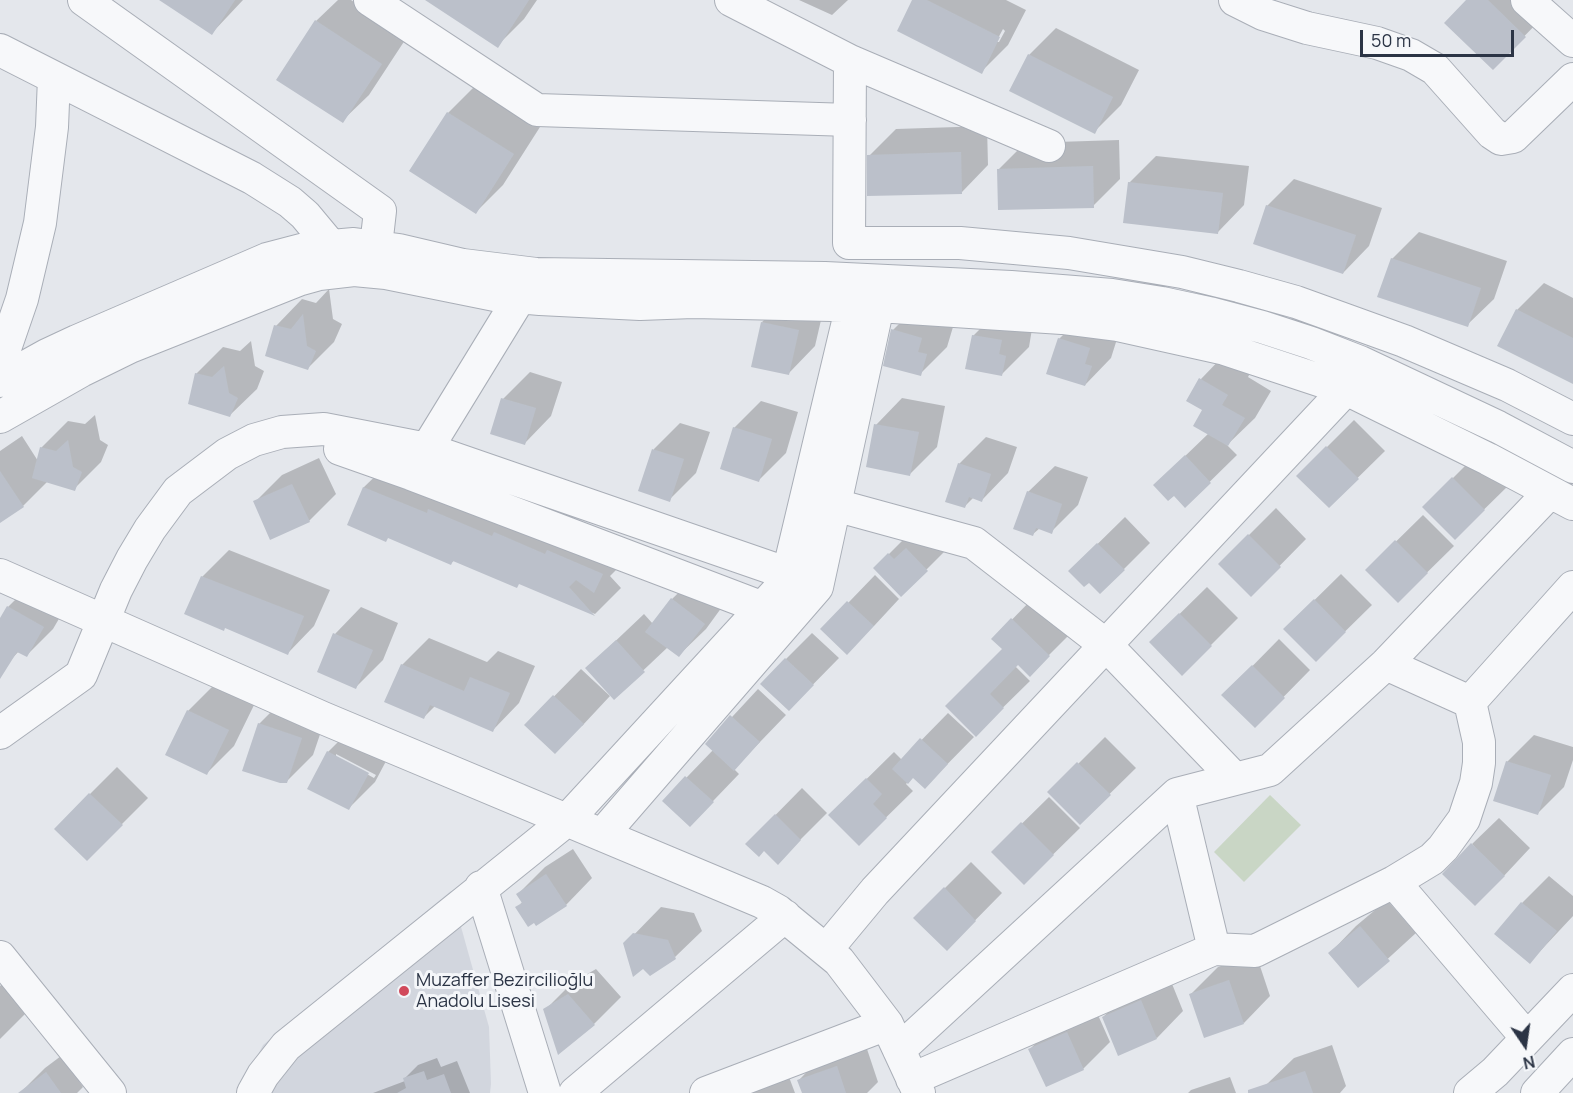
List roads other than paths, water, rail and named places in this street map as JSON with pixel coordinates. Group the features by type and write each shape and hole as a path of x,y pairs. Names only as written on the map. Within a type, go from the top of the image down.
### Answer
{"street":[{"path":"84,0 380,211 376,246"},
{"path":"370,0 537,111 850,120"},
{"path":"731,0 850,61 1049,146"},
{"path":"1235,0 1263,14 1307,28 1377,43 1411,55 1435,69 1492,133 1502,140 1513,137 1573,79"},
{"path":"1527,0 1573,41"},
{"path":"0,50 271,189 304,215 330,245"},
{"path":"602,835 817,586 835,505 858,297 849,243 850,61"},
{"path":"0,363 22,299 40,223 51,146 54,78"},
{"path":"849,243 960,243 1069,253 1182,272 1296,302 1404,341 1507,385 1573,419"},
{"path":"0,381 77,341 267,259 330,245 376,246 463,265 536,274 858,297 1117,325 1226,349 1346,389 1562,498 1270,770 1177,794 893,1037 706,1093"},
{"path":"0,417 81,371 130,347 301,279 338,271 370,271 495,295 640,304 858,297 1011,287 1100,294 1162,303 1213,314 1311,343 1360,362 1498,427 1573,467"},
{"path":"419,462 520,297"},
{"path":"254,1093 263,1075 286,1046 567,820 786,582 858,297"},
{"path":"826,950 875,891 1346,389"},
{"path":"0,733 81,675 111,624 116,590 132,559 178,490 227,454 267,435 324,429 419,462 789,574"},
{"path":"419,462 763,608"},
{"path":"835,505 974,543 1107,646 1235,779"},
{"path":"0,575 323,718 762,902 785,916 839,961 893,1037 916,1086 1214,949 1255,951 1418,869 1443,848 1464,819 1476,783 1479,752 1476,721 1470,702 1386,664"},
{"path":"1470,702 1573,587"},
{"path":"1177,794 1214,949"},
{"path":"1394,882 1527,1038"},
{"path":"481,887 545,1093"},
{"path":"575,1093 785,916"},
{"path":"0,957 110,1093"},
{"path":"1470,1093 1495,1072 1573,990"},
{"path":"1537,1093 1572,1058"}],"place":[{"name":"Muzaffer Bezircilioğlu Anadolu Lisesi","path":"404,991"}]}
